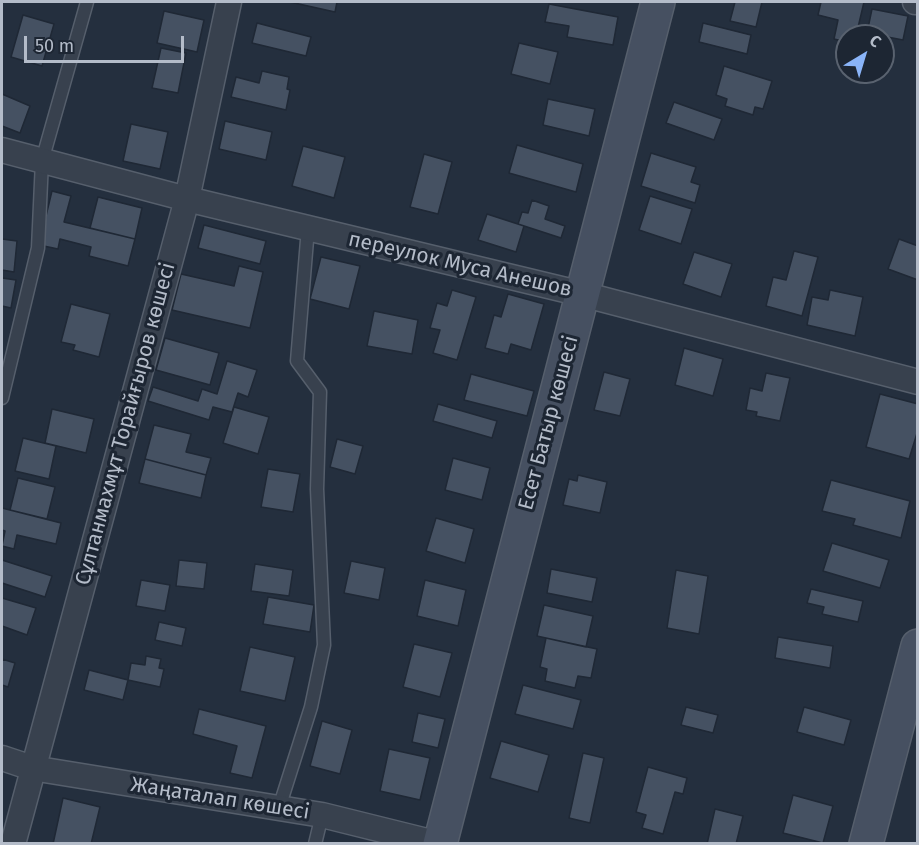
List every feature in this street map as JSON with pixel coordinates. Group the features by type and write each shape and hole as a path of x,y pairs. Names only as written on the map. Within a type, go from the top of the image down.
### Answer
{"street":[{"name":"Сұлтанмахмұт Торайғыров көшесі","path":"13,843 187,199 229,2"},
{"name":"Есет Батыр көшесі","path":"439,843 658,2"},
{"name":"переулок Муса Анешов","path":"2,150 187,199 582,294 918,382"},
{"path":"866,843 918,646"},
{"name":"Жаңаталап көшесі","path":"2,758 32,768 322,815 439,843"}],"lane":[{"path":"2,398 38,248 42,160 87,2"},
{"path":"279,808 311,707 324,645 316,489 320,392 297,362 308,228"},
{"path":"315,843 322,815"}],"building":[{"path":"290,2 337,2 335,12"},
{"path":"735,2 762,2 756,27 730,21"},
{"path":"821,2 864,2 859,24 837,24 838,20 818,15"},
{"path":"549,4 618,17 613,45 567,37 569,26 545,22"},
{"path":"872,9 908,16 903,40 895,38 895,24 869,24"},
{"path":"164,11 204,20 197,52 157,43"},
{"path":"23,15 54,24 42,66 11,57"},
{"path":"257,23 311,37 306,56 252,43"},
{"path":"703,23 751,35 747,54 699,42"},
{"path":"519,43 558,52 550,84 511,74"},
{"path":"161,48 186,53 178,93 152,88"},
{"path":"724,66 772,81 763,109 755,107 753,115 725,106 727,99 716,95"},
{"path":"262,71 289,77 287,89 290,90 286,110 231,97 236,77 259,83"},
{"path":"2,94 30,106 20,133 2,126"},
{"path":"548,99 595,109 589,136 543,125"},
{"path":"674,102 722,119 714,140 666,123"},
{"path":"225,121 272,132 266,160 219,149"},
{"path":"131,124 168,132 160,169 123,161"},
{"path":"517,145 583,164 576,192 509,173"},
{"path":"303,146 345,157 334,198 292,186"},
{"path":"651,153 696,167 691,182 700,185 695,203 641,186"},
{"path":"424,154 452,162 438,214 410,207"},
{"path":"52,191 71,196 64,222 135,239 128,266 89,256 91,247 60,239 58,249 39,245"},
{"path":"650,196 692,209 681,244 639,230"},
{"path":"98,197 142,208 135,239 90,228"},
{"path":"532,200 549,206 545,219 565,226 561,238 518,224 522,212 528,213"},
{"path":"487,214 524,226 516,252 478,240"},
{"path":"204,225 266,241 260,264 198,248"},
{"path":"2,239 17,241 14,272 2,270"},
{"path":"899,239 918,246 918,280 888,269"},
{"path":"794,251 818,257 802,316 766,306 773,277 786,280"},
{"path":"694,252 732,264 721,297 683,284"},
{"path":"321,257 360,266 349,309 310,299"},
{"path":"239,266 263,272 250,328 172,310 181,274 234,286"},
{"path":"2,278 16,280 11,308 2,306"},
{"path":"452,290 476,297 457,360 433,353 440,330 430,328 437,303 447,306"},
{"path":"830,290 863,297 855,336 807,325 812,297 828,300"},
{"path":"508,294 544,304 531,350 511,344 508,354 485,348 494,315 501,317"},
{"path":"71,304 110,314 99,357 73,350 75,345 61,342"},
{"path":"374,311 418,320 412,354 367,346"},
{"path":"165,338 219,353 210,385 156,370"},
{"path":"684,348 723,359 713,396 675,385"},
{"path":"227,361 257,370 248,397 238,393 232,412 213,407 209,420 148,401 153,387 198,401 202,389 217,394"},
{"path":"604,372 630,379 620,416 594,410"},
{"path":"766,373 790,378 780,421 756,416 757,412 746,410 750,388 762,391"},
{"path":"471,374 534,391 527,416 464,400"},
{"path":"880,394 918,404 918,430 909,459 866,447"},
{"path":"438,404 497,421 492,438 433,421"},
{"path":"234,407 269,417 258,454 223,443"},
{"path":"52,409 94,419 86,453 45,443"},
{"path":"154,425 191,434 186,452 211,458 206,475 145,459"},
{"path":"23,438 56,446 49,479 15,471"},
{"path":"337,439 363,446 355,474 330,467"},
{"path":"453,458 490,468 482,500 445,490"},
{"path":"145,459 206,475 201,498 139,483"},
{"path":"268,469 300,474 293,512 261,507"},
{"path":"578,475 607,482 600,513 563,505 569,479 577,481"},
{"path":"18,478 55,487 47,519 10,510"},
{"path":"831,480 910,501 901,538 853,525 855,519 822,511"},
{"path":"2,508 61,523 56,544 17,535 14,549 2,546 5,531 2,530"},
{"path":"436,518 474,529 465,563 426,551"},
{"path":"832,543 889,560 880,588 823,571"},
{"path":"2,560 52,576 45,597 2,583"},
{"path":"179,560 207,563 204,589 176,586"},
{"path":"351,561 385,568 379,600 344,593"},
{"path":"255,564 293,570 289,596 251,591"},
{"path":"551,569 597,578 592,602 547,593"},
{"path":"676,570 708,576 699,634 667,628"},
{"path":"141,580 170,585 165,611 136,606"},
{"path":"425,580 466,590 458,626 417,616"},
{"path":"811,589 863,601 858,622 822,614 824,607 807,603"},
{"path":"268,597 314,605 310,632 263,624"},
{"path":"2,598 36,608 27,635 2,626"},
{"path":"544,605 593,616 586,647 537,636"},
{"path":"159,622 186,628 182,646 155,640"},
{"path":"778,637 833,646 830,668 775,658"},
{"path":"546,638 597,649 591,678 578,676 575,688 545,681 547,669 540,667"},
{"path":"414,644 452,653 440,697 403,687"},
{"path":"250,647 295,657 285,701 240,691"},
{"path":"146,656 161,659 159,668 164,669 160,687 128,680 131,663 145,665"},
{"path":"2,659 15,663 8,687 2,685"},
{"path":"89,670 128,680 123,700 84,690"},
{"path":"523,685 581,700 573,729 515,714"},
{"path":"686,707 718,715 713,733 681,725"},
{"path":"804,707 851,720 844,745 797,732"},
{"path":"199,709 266,726 252,778 230,773 237,746 193,734"},
{"path":"418,713 445,719 438,748 412,742"},
{"path":"322,721 352,730 340,774 310,766"},
{"path":"501,741 549,755 538,792 490,778"},
{"path":"389,749 430,758 420,800 380,791"},
{"path":"583,753 604,758 590,823 569,818"},
{"path":"648,767 687,778 683,794 675,792 663,834 642,828 646,815 636,812"},
{"path":"793,795 833,806 823,843 783,833"},
{"path":"63,798 100,807 91,844 53,844"},
{"path":"715,809 743,816 736,844 707,844"}]}
